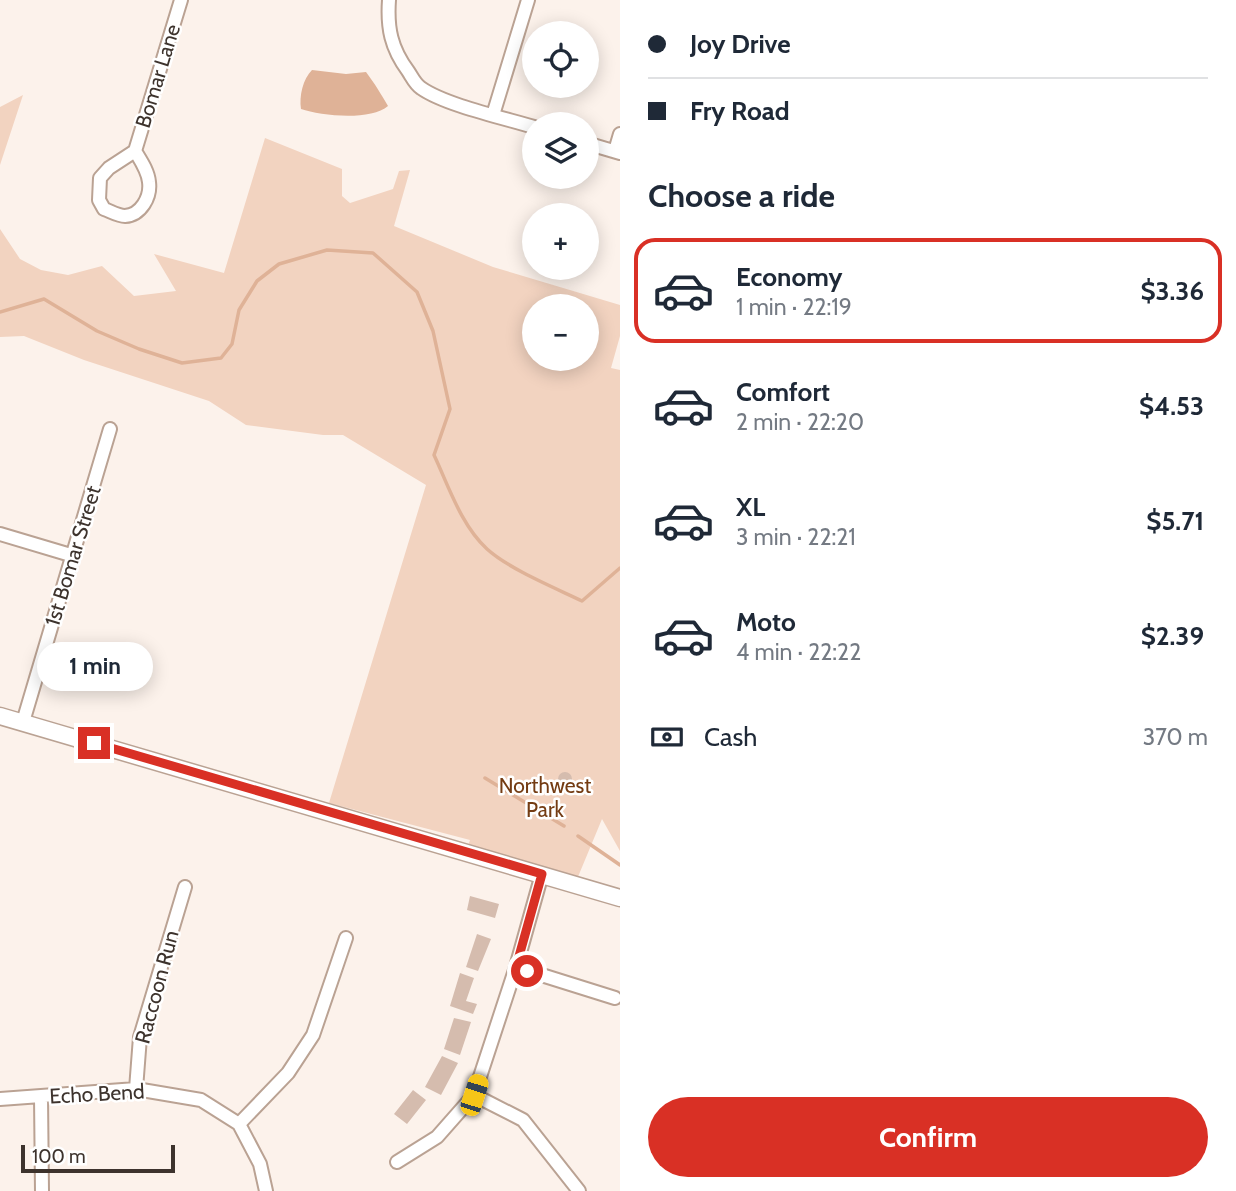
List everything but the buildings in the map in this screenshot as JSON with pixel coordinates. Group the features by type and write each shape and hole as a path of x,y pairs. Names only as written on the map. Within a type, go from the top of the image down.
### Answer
{"street":[{"name":"Bomar Lane","path":"135,151 149,181 145,204 138,212 125,216 104,209 99,200 100,178 108,169 135,151 181,0"},
{"path":"389,0 388,22 391,39 398,57 418,86 441,98 522,123"},
{"path":"493,115 528,0"},
{"path":"599,147 617,152 620,134"},
{"name":"1st Bomar Street","path":"23,722 110,429"},
{"path":"0,534 74,556"},
{"path":"0,716 620,898"},
{"path":"397,1162 437,1138 474,1095 516,967 542,874"},
{"name":"Raccoon Run","path":"136,1088 140,1037 185,887"},
{"path":"266,1191 260,1164 239,1124 288,1073 313,1034 346,938"},
{"path":"516,967 615,998"},
{"name":"Echo Bend","path":"0,1099 136,1088 201,1100 239,1124"},
{"path":"474,1095 523,1120 579,1191"},
{"path":"41,1097 41,1191"}],"green space":[{"path":"23,95 0,165 0,107"},
{"name":"Northwest Park","path":"265,138 342,169 342,196 350,203 393,189 399,171 410,170 394,226 493,267 522,276 522,280 536,280 583,294 522,294 522,371 599,371 599,299 620,305 620,336 611,368 620,370 620,851 602,819 575,884 466,852 470,840 329,803 426,485 343,435 246,425 209,401 84,360 24,336 0,337 0,229 20,259 41,270 68,275 102,266 134,296 176,291 154,254 224,273"}],"shaded area":[{"path":"312,70 346,74 366,72 388,106 370,114 358,115 321,114 301,109 302,88"}],"waterway":[{"path":"0,312 44,299 97,331 139,349 182,363 221,358 232,344 239,310 257,281 279,264 327,250 373,253 417,292 433,331 450,409 434,455 470,529 487,549 507,564 582,601 620,568"},
{"path":"485,778 564,826"},
{"path":"578,836 620,865"}],"route":[{"path":"94,743 542,874 516,967 527,971"}]}
